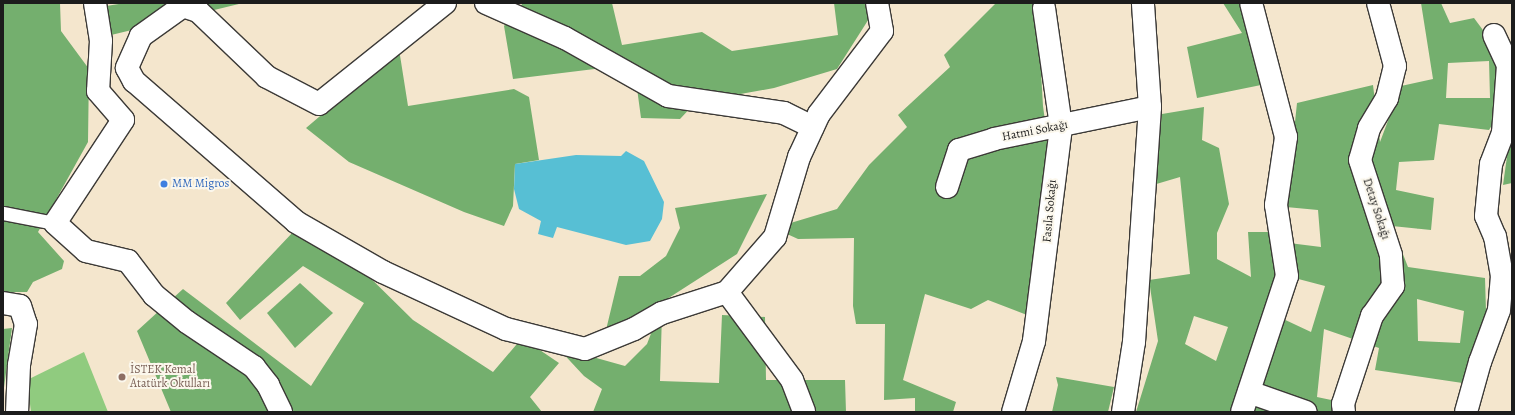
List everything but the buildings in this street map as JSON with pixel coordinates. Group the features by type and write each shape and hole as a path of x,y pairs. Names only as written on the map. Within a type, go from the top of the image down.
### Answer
{"street":[{"path":"95,3 101,55 98,91 123,120 60,222 86,251 128,262 154,296 186,322 254,367 268,385 281,412"},
{"path":"101,55 141,36 183,6 198,11 267,77 320,104 445,3"},
{"path":"486,3 565,38 668,96 784,113 813,127"},
{"path":"141,36 127,68 134,80 296,222 383,272 506,329 585,349 634,329 662,313 727,292 775,237 800,158 819,114 882,31 877,3"},
{"path":"1123,412 1134,342 1150,107 1143,3"},
{"path":"1251,3 1286,137 1276,205 1287,276 1246,402 1306,412"},
{"name":"Detay Sokağı","path":"1344,412 1343,404 1372,316 1393,286 1391,255 1360,160 1369,128 1387,98 1395,66 1378,3"},
{"name":"Fasıla Sokağı","path":"1014,412 1034,341 1062,126 1044,8"},
{"path":"1466,412 1480,362 1499,310 1502,276 1495,237 1486,216 1491,164 1503,133 1508,65 1494,35"},
{"name":"Hatmi Sokağı","path":"947,187 959,150 994,139 1150,107"},
{"path":"727,292 792,380 804,412"},
{"path":"3,303 20,306 26,324 19,365 17,412"}],"lane":[{"path":"3,213 60,222"}],"green space":[{"path":"3,3 60,3 61,31 89,69 88,142 38,232 64,261 62,269 33,282 27,292 3,292"},
{"path":"125,3 243,3 107,36 100,7"},
{"path":"523,3 612,3 622,45 702,32 732,51 838,35 834,3 879,3 837,69 774,88 696,102 680,119 641,118 636,81 621,83 619,66 513,79 504,26"},
{"path":"996,3 1037,3 1043,106 1048,143 1027,315 988,300 971,309 925,294 903,380 956,402 953,412 915,412 915,398 884,400 885,324 856,324 853,306 854,238 798,239 774,228 837,209 869,165 907,127 898,115 950,67 944,55"},
{"path":"1223,3 1245,3 1266,84 1197,98 1187,47 1242,33"},
{"path":"1421,3 1441,3 1450,23 1474,18 1503,57 1503,107 1489,130 1439,124 1434,160 1399,162 1396,190 1434,198 1431,230 1392,226 1408,267 1485,278 1487,344 1476,385 1375,370 1379,348 1324,329 1317,397 1336,401 1341,412 1136,412 1158,341 1149,280 1190,274 1180,177 1153,185 1162,114 1204,107 1202,140 1219,148 1229,204 1217,233 1217,259 1251,277 1248,232 1272,232 1279,285 1279,317 1311,332 1325,286 1287,276 1289,243 1321,247 1318,210 1286,207 1297,103 1373,85 1380,142 1401,86 1433,79","holes":["1489,61 1490,98 1446,98 1448,63","1417,299 1464,311 1460,343 1418,341","1194,316 1228,327 1216,361 1185,344"]},
{"path":"399,49 408,106 514,89 529,97 539,160 515,164 513,206 504,226 464,212 349,162 306,128"},
{"path":"1511,128 1512,183 1503,185"},
{"path":"767,194 737,254 639,317 606,330 619,276 640,276 666,256 680,228 675,208"},
{"path":"294,231 350,258 413,320 493,372 522,338 559,363 530,397 542,412 171,412 137,331 183,289 311,386 364,303 303,266 240,320 226,303"},
{"path":"300,283 333,313 295,348 267,313"},
{"path":"662,314 660,381 719,383 722,315 765,317 766,380 845,380 846,412 593,412 602,389 584,376 557,347 625,366 647,344 657,318"},
{"path":"12,328 3,395 3,329"},
{"path":"84,352 108,412 31,412 27,380"},
{"path":"1056,377 1114,387 1108,412 1052,412 1058,385"}],"water":[{"path":"626,151 644,161 664,202 662,219 650,241 626,245 557,227 553,238 538,234 541,221 519,209 514,189 515,164 576,155 621,156"}],"place":[{"name":"MM Migros","path":"164,184"},
{"name":"İSTEK Kemal Atatürk Okulları","path":"122,377"}]}
